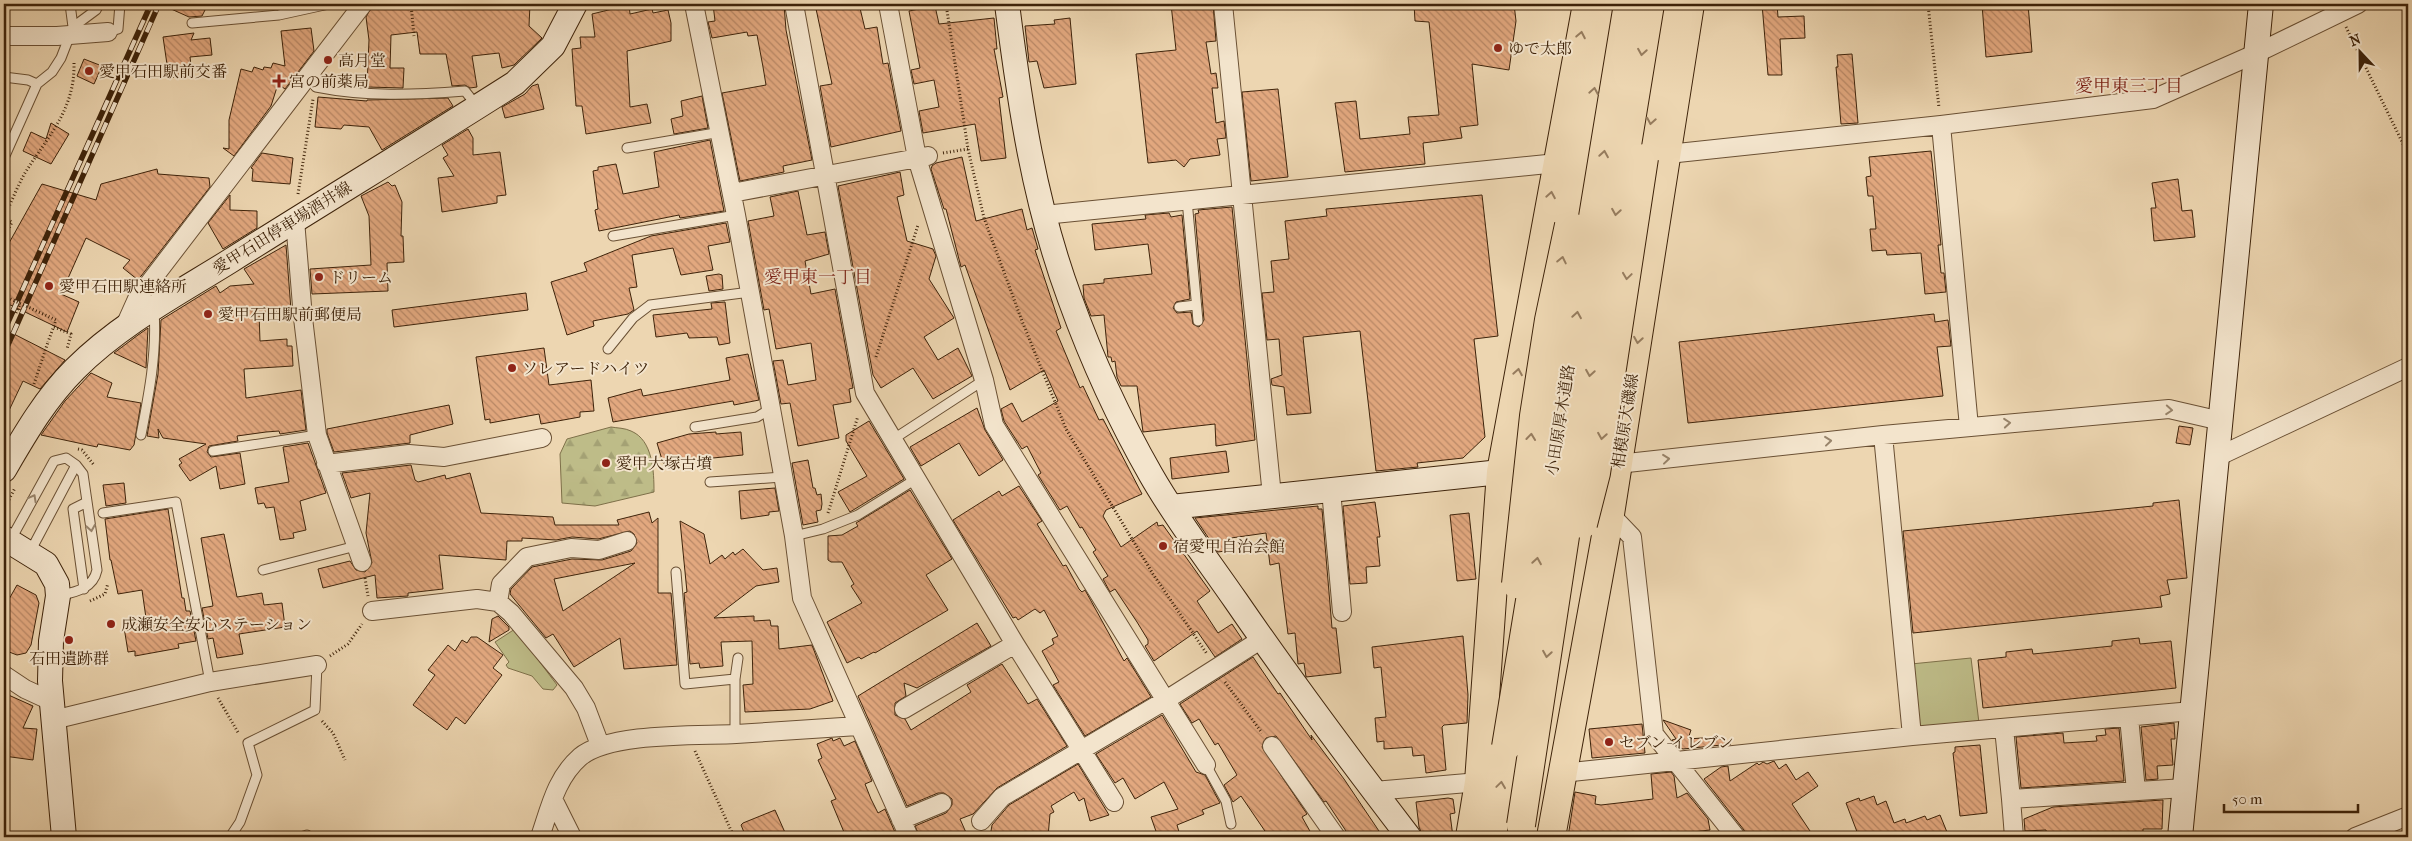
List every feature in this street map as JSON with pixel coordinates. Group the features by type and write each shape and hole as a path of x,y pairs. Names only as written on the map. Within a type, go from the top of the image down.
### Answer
{"main road":[{"path":"1470,837 1479,782 1501,472 1588,4"},
{"path":"1506,748 1509,642 1534,416 1549,320 1570,225 1598,65 1605,4"},
{"name":"小田原厚木道路","path":"1507,830 1506,748 1628,4"},
{"name":"小田原厚木道路","path":"1507,830 1553,620 1650,4"},
{"path":"1553,620 1571,568 1596,473 1656,156 1672,4"},
{"name":"相模原大磯線","path":"1551,837 1618,464 1656,156 1690,4"}],"street":[{"path":"124,328 137,299 363,4"},
{"name":"愛甲石田停車場酒井線","path":"4,470 31,422 76,367 124,328 153,309 515,83 543,58 553,46 575,4"},
{"path":"694,4 721,132 794,536 802,598 909,837"},
{"path":"794,4 824,177 865,393 1014,644 1114,802"},
{"path":"888,4 922,157 984,380 994,425 1206,765"},
{"path":"1007,4 1022,117 1044,215 1066,289 1087,343 1134,444 1171,507 1262,639 1409,837"},
{"path":"1224,4 1272,496"},
{"path":"2180,837 2261,4"},
{"path":"1656,156 1941,125 2153,99 2257,53 2358,4"},
{"path":"4,36 69,37 108,32"},
{"path":"1941,125 1969,427"},
{"path":"732,194 922,157"},
{"path":"1044,215 1557,163"},
{"path":"295,220 303,318 317,435 362,562"},
{"path":"2218,456 2408,367"},
{"path":"1171,507 1501,472 1618,464 1883,435 2169,409 2221,421"},
{"path":"1883,435 1912,736"},
{"path":"326,464 409,454 444,457 524,448 542,438"},
{"path":"1331,490 1330,575 1342,612"},
{"path":"1610,514 1632,537 1654,734 1736,837"},
{"path":"498,602 501,584 527,557 572,548 599,550 627,541"},
{"path":"14,544 50,570 57,584 58,596 50,653 52,711 64,837"},
{"path":"372,611 477,598 498,602 512,613 574,688 586,708 600,746"},
{"path":"981,821 1002,797 1166,700 1262,639"},
{"path":"904,709 1014,644"},
{"path":"4,675 52,711 210,682 317,665"},
{"path":"1562,773 1912,736 2192,711"},
{"path":"2129,716 2136,791"},
{"path":"540,837 558,784 569,768 582,755 600,746 656,737 858,726"},
{"path":"2004,728 2014,837"},
{"path":"1272,746 1336,837"},
{"path":"1374,792 1479,782"},
{"path":"2011,799 2185,788"},
{"path":"553,799 572,837"},
{"path":"901,820 942,803"},
{"path":"2355,837 2408,816"}],"lane":[{"path":"69,37 70,4"},
{"path":"4,158 37,84 52,72 69,37 96,10 99,4"},
{"path":"108,32 118,30 120,4"},
{"path":"192,23 279,15 329,4"},
{"path":"316,66 316,87 348,93 399,96 465,91 478,107"},
{"path":"4,77 28,80 37,84"},
{"path":"627,148 721,132"},
{"path":"1187,200 1198,321"},
{"path":"613,236 736,215"},
{"path":"608,349 633,318 650,305 750,292"},
{"path":"1179,308 1196,305"},
{"path":"141,435 151,386 155,335 153,309"},
{"path":"892,440 984,380"},
{"path":"695,427 757,417 770,408"},
{"path":"213,451 317,435"},
{"path":"14,544 54,461 66,458 76,465 83,474 97,570 91,583 84,589 58,596"},
{"path":"14,544 76,465"},
{"path":"710,482 782,477"},
{"path":"794,536 823,529 858,515 916,479"},
{"path":"84,589 72,509 87,502"},
{"path":"103,513 176,502 210,682"},
{"path":"263,570 356,546"},
{"path":"676,572 685,684 736,679"},
{"path":"735,734 738,658"},
{"path":"230,837 240,822 257,775 248,743 315,710 317,665"},
{"path":"1206,765 1226,801 1231,824"}],"path":[{"path":"410,4 414,36"},
{"path":"946,4 968,149 984,218 1022,321 1066,429 1153,574 1216,668 1272,746"},
{"path":"1928,4 1941,125"},
{"path":"2339,13 2408,154"},
{"path":"4,239 12,222 4,218 25,174 57,126 74,83 73,53 69,37"},
{"path":"295,220 303,154 316,87"},
{"path":"922,157 968,149"},
{"path":"4,296 56,320 32,390"},
{"path":"16,313 20,304"},
{"path":"54,327 71,334"},
{"path":"317,665 348,644 372,611 362,562"},
{"path":"210,682 239,733 248,743"},
{"path":"315,710 332,733 345,760"},
{"path":"688,736 734,837"}],"green space":[{"path":"611,427 631,431 644,442 653,466 654,492 595,506 562,503 560,454 567,439"},
{"path":"515,629 557,685 553,690 543,689 532,676 508,668 506,665 509,662 495,642"},
{"path":"1971,658 1979,723 1920,727 1911,664"}],"building":[{"path":"160,4 208,4 202,16 189,17"},
{"path":"373,4 530,4 529,26 542,38 514,65 502,68 499,53 472,56 477,87 470,88 465,85 452,86 446,54 420,54 417,32 391,35 390,68 404,68 403,88 367,87 369,40 366,17"},
{"path":"713,4 784,4 786,30 812,160 783,166 784,172 740,181 722,93 766,85 757,35 748,36 747,32 712,38 708,22 715,21"},
{"path":"815,4 859,4 865,29 877,27 883,64 888,63 901,131 831,147 820,86 832,84"},
{"path":"1171,4 1213,4 1216,41 1206,42 1211,74 1216,73 1218,88 1212,88 1216,123 1224,121 1226,138 1217,139 1220,155 1190,159 1184,167 1176,160 1148,163 1136,54 1176,50"},
{"path":"1414,4 1514,4 1516,21 1509,70 1472,64 1478,125 1460,127 1462,138 1423,143 1425,164 1345,172 1335,103 1356,101 1360,139 1410,134 1408,117 1439,115 1429,22 1415,21"},
{"path":"1762,4 1777,4 1778,17 1804,16 1805,38 1780,39 1782,75 1768,75"},
{"path":"1982,4 2028,4 2032,52 1986,57"},
{"path":"629,5 630,14 652,9 653,13 668,10 671,23 671,41 627,51 630,107 647,104 651,123 586,134 582,106 576,106 572,49 581,48 580,37 595,37 592,14"},
{"path":"935,6 939,24 994,18 997,49 994,49 1003,97 999,98 1006,158 981,161 975,124 923,133 919,111 939,107 934,80 914,84 911,70 920,68 909,11"},
{"path":"1070,18 1076,84 1044,88 1037,61 1029,62 1025,26 1055,24 1054,20"},
{"path":"311,28 314,51 285,89 278,84 271,106 234,156 223,148 229,149 229,120 241,69 252,72 254,67 263,70 264,67 271,68 273,63 285,66 281,31"},
{"path":"194,33 191,40 210,38 212,55 190,57 192,75 169,78 163,37"},
{"path":"1852,54 1858,123 1841,124 1836,67 1838,67 1837,55"},
{"name":"愛甲石田駅前交番","path":"84,59 102,66 94,84 77,76"},
{"path":"538,84 544,109 505,118 502,107 525,94 532,86"},
{"path":"1278,89 1288,177 1251,181 1242,92"},
{"path":"702,96 708,128 674,134 671,119 683,116 681,101"},
{"path":"318,97 367,101 448,98 453,106 382,150 369,127 344,125 341,129 315,127"},
{"path":"51,123 69,134 51,164 23,151 31,132 46,139"},
{"path":"468,129 473,138 473,155 500,152 506,195 497,196 497,203 442,212 438,178 454,176 443,158 448,155 442,145"},
{"path":"710,140 724,211 680,218 679,215 599,231 595,210 598,209 593,171 598,170 598,167 616,164 623,194 659,187 654,152"},
{"path":"1931,151 1941,245 1938,245 1941,273 1944,273 1946,292 1925,294 1921,253 1887,255 1886,250 1872,251 1870,229 1876,229 1873,196 1868,196 1866,177 1871,176 1869,157"},
{"path":"262,153 293,158 290,184 252,181 253,169 251,168"},
{"path":"962,157 976,221 1022,209 1027,230 1032,228 1038,249 1035,250 1061,328 1056,331 1080,388 1083,386 1099,420 1103,419 1142,494 1106,510 1103,516 1121,547 1157,522 1158,526 1163,525 1210,591 1197,601 1218,633 1232,624 1242,639 1215,657 1197,631 1154,661 1145,646 1148,644 1148,640 1137,622 1115,589 1110,592 1103,579 1108,576 1093,552 1096,550 1082,527 1080,528 1067,506 1060,510 1038,475 1041,473 1027,446 1022,449 1004,421 1001,409 1012,403 1022,422 1058,401 1044,370 1010,390 965,265 961,267 946,209 944,209 931,169 936,163"},
{"path":"157,169 158,174 209,178 210,187 138,280 123,268 130,260 86,238 61,294 79,302 67,332 4,302 4,252 42,184 96,200 101,184"},
{"path":"900,172 904,195 897,197 907,241 933,249 936,256 929,279 954,318 924,337 938,360 958,348 972,376 933,399 913,368 881,388 873,375 838,186"},
{"path":"2178,179 2182,211 2192,210 2195,237 2154,241 2151,208 2156,208 2152,183"},
{"path":"388,182 392,186 395,185 402,202 401,236 403,236 404,262 387,263 388,291 312,294 310,269 371,265 369,216 361,196"},
{"path":"798,191 807,235 825,232 829,254 805,261 811,294 835,289 853,388 849,389 851,402 833,405 839,438 798,446 790,403 781,404 773,361 783,360 788,385 816,380 811,343 776,349 769,309 764,310 748,221 774,216 770,197"},
{"path":"230,195 230,210 257,211 257,228 223,249 208,223"},
{"path":"1482,195 1498,336 1474,339 1485,437 1463,458 1417,463 1418,467 1376,471 1360,331 1303,337 1311,413 1287,415 1284,387 1272,385 1271,379 1282,375 1279,339 1267,340 1262,293 1274,292 1271,261 1289,259 1285,221 1327,216 1326,209"},
{"path":"1232,207 1255,440 1216,446 1215,424 1143,432 1137,386 1121,386 1117,377 1115,361 1112,362 1111,357 1108,357 1104,315 1091,316 1084,298 1083,285 1104,283 1104,279 1152,274 1148,244 1095,250 1092,224 1146,219 1145,215 1169,213 1171,217 1182,215 1190,299 1176,302 1173,308 1177,313 1191,312 1193,324 1199,327 1204,320 1195,214 1199,213 1198,210"},
{"path":"726,223 730,242 708,246 713,270 681,275 673,248 632,255 637,287 629,288 634,310 628,314 593,321 594,326 567,335 551,282 587,271 584,263 651,236"},
{"path":"286,245 291,310 259,313 260,341 287,339 287,346 292,346 293,366 244,369 246,398 301,390 306,430 280,434 279,431 237,436 238,441 209,446 207,452 211,457 240,453 245,484 220,489 216,466 190,481 179,465 182,463 179,459 206,444 163,438 158,429 159,438 147,436 158,374 161,320 216,286 220,293 230,286 254,284 244,269"},
{"path":"722,275 723,289 709,291 706,276"},
{"path":"526,293 528,310 394,327 392,310"},
{"path":"725,302 730,343 719,345 717,337 689,338 687,333 656,337 653,315 712,309 711,303"},
{"path":"1934,314 1935,322 1948,320 1951,346 1937,347 1943,396 1688,423 1679,342"},
{"path":"148,328 146,368 114,353 138,335"},
{"path":"4,329 65,360 40,389 23,381 4,421"},
{"path":"544,348 549,385 591,380 594,411 580,412 580,417 541,424 539,414 490,423 490,419 485,420 476,357"},
{"path":"748,354 759,400 734,405 733,401 613,422 608,398 641,389 643,396 730,380 726,358"},
{"path":"91,373 112,383 107,397 141,403 134,445 130,450 98,444 97,447 41,435 65,401"},
{"path":"449,405 453,424 410,435 410,443 334,452 327,433 327,429"},
{"path":"977,408 985,430 1003,460 979,476 959,443 921,466 910,447"},
{"path":"869,421 904,479 850,512 838,492 867,476 846,441 846,435"},
{"path":"2179,426 2193,428 2190,445 2176,443"},
{"path":"716,432 716,434 741,432 743,455 663,463 657,443 689,434"},
{"path":"308,443 326,493 300,501 306,530 293,533 294,538 280,540 274,507 266,508 264,503 258,504 255,488 289,482 283,447"},
{"path":"1226,451 1229,472 1172,479 1170,458"},
{"path":"808,460 813,488 815,488 817,495 821,494 822,504 821,510 816,511 818,522 803,525 792,463"},
{"path":"411,465 415,480 418,482 445,475 446,479 470,473 481,513 553,517 555,525 619,525 617,520 649,512 652,523 658,518 658,593 671,593 677,665 624,669 620,638 574,667 553,634 546,638 510,594 511,589 532,567 572,559 602,560 631,551 637,543 634,534 630,531 598,539 572,537 556,540 522,538 522,541 507,541 506,560 439,555 443,589 408,593 408,596 377,598 375,575 323,588 318,569 350,561 356,570 365,572 372,563 366,533 370,493 351,498 342,473","holes":["635,563 563,611 554,579"]},
{"path":"124,483 126,503 106,506 103,485"},
{"path":"1019,486 1042,521 1037,524 1063,566 1066,565 1079,589 1082,592 1085,590 1124,661 1127,658 1151,697 1085,736 1053,685 1059,682 1042,651 1054,644 1052,639 1058,636 1044,610 1040,613 1035,609 1018,620 1016,617 1013,618 953,520 999,491 1002,496"},
{"path":"775,488 779,511 769,512 769,515 741,519 739,491"},
{"path":"910,490 952,559 926,575 948,610 875,653 861,659 859,657 847,663 827,622 862,603 851,586 854,584 842,562 831,562 828,560 828,536 842,535 858,526 856,523"},
{"path":"2179,500 2187,578 2167,580 2170,594 2160,596 2162,607 1913,633 1903,531 2153,506 2153,503"},
{"path":"1375,502 1380,537 1377,537 1380,566 1366,567 1367,583 1350,584 1343,506"},
{"path":"1318,506 1318,509 1322,509 1332,628 1336,628 1341,673 1306,677 1304,663 1298,664 1295,633 1288,634 1279,563 1270,565 1266,533 1231,538 1232,550 1218,552 1195,518"},
{"path":"168,509 182,598 184,598 186,611 190,611 196,641 178,644 179,648 135,656 135,651 128,652 123,621 146,618 142,590 118,594 110,560 105,519"},
{"path":"1469,513 1476,579 1457,581 1450,515"},
{"path":"680,521 704,534 710,564 722,555 725,559 733,552 735,555 743,549 763,570 777,568 779,582 756,586 714,618 754,616 754,621 770,620 771,626 778,626 779,649 812,645 833,701 810,709 745,712 743,685 753,684 752,641 721,642 723,666 700,668 699,663 690,664 684,593 687,592"},
{"path":"224,534 237,597 262,593 264,605 282,603 285,627 239,634 243,654 217,658 213,638 208,639 202,608 213,606 201,538"},
{"path":"17,585 36,595 39,603 31,645 26,653 17,655 4,650 4,608"},
{"path":"498,616 509,627 509,630 489,642 492,619"},
{"path":"977,623 991,646 917,688 904,683 906,696 895,703 895,715 905,719 911,730 971,692 967,685 1002,664 1028,704 1037,699 1067,746 997,788 973,814 960,819 968,837 920,837 915,826 946,813 952,805 952,799 944,793 938,793 907,806 858,696"},
{"path":"1463,636 1468,695 1467,723 1444,725 1442,727 1446,770 1426,773 1424,755 1413,756 1412,747 1384,749 1384,741 1377,742 1375,718 1386,717 1381,667 1374,668 1372,647"},
{"path":"471,637 477,637 503,655 493,668 502,675 465,724 456,717 447,730 413,705 435,675 428,670 448,645 455,651 462,640 467,643"},
{"path":"2139,638 2140,644 2171,641 2176,688 1983,708 1978,660 2006,657 2006,652 2032,649 2033,654 2112,646 2112,641"},
{"path":"1253,657 1312,740 1311,735 1344,779 1383,837 1350,837 1326,801 1324,802 1276,736 1266,738 1262,747 1307,814 1302,817 1311,833 1303,837 1269,837 1241,796 1233,802 1224,785 1237,775 1218,743 1215,745 1199,719 1192,723 1180,704"},
{"path":"4,693 33,706 23,728 37,729 33,760 4,756"},
{"path":"1162,715 1196,772 1205,775 1220,803 1202,810 1204,814 1177,825 1179,832 1158,837 1151,817 1178,809 1164,782 1135,799 1123,778 1115,783 1096,754"},
{"path":"1663,720 1691,730 1688,739 1716,737 1731,744 1683,749 1678,747 1672,740 1676,739"},
{"path":"2174,723 2175,739 2171,739 2173,765 2157,766 2158,779 2146,780 2141,727"},
{"path":"1642,724 1645,753 1592,758 1589,729"},
{"path":"2119,728 2124,781 2021,788 2016,737 2063,733 2064,743 2097,741 2096,736 2106,735 2105,729"},
{"path":"832,738 833,741 840,738 844,746 855,741 872,781 865,784 871,799 878,813 885,809 897,837 846,837 831,801 836,799 818,760 822,758 817,744"},
{"path":"1980,745 1987,813 1960,816 1953,753 1955,752 1955,747"},
{"path":"1774,761 1779,769 1786,764 1796,780 1808,772 1818,786 1792,804 1814,837 1746,837 1744,830 1704,779 1721,767 1728,766 1730,781 1757,763 1759,765 1763,762 1767,764"},
{"path":"1078,764 1109,815 1090,821 1084,798 1079,801 1074,792 1051,806 1054,812 1050,814 1048,837 990,837 992,825 1009,805"},
{"path":"1671,772 1674,776 1677,798 1687,793 1708,819 1710,830 1649,837 1568,837 1575,792 1596,796 1595,804 1601,805 1653,799 1651,774"},
{"path":"1874,796 1877,805 1886,801 1894,823 1905,819 1906,823 1925,816 1927,820 1940,815 1949,837 1859,837 1846,803 1859,798 1860,801"},
{"path":"1453,799 1455,813 1450,814 1453,837 1423,836 1419,827 1416,802"},
{"path":"2163,800 2162,829 2143,829 2143,837 2047,837 2046,830 2025,831 2024,819 2053,807"},
{"path":"775,810 787,837 746,837 741,825 743,823"}],"railway":[{"path":"4,331 151,4"},
{"path":"4,354 159,4"}],"place":[{"name":"ゆで太郎","path":"1498,48"},
{"name":"高月堂","path":"328,60"},
{"name":"愛甲石田駅前交番","path":"89,71"},
{"name":"宮の前薬局","path":"279,81"},
{"name":"ドリーム","path":"319,277"},
{"name":"愛甲石田駅連絡所","path":"49,286"},
{"name":"愛甲石田駅前郵便局","path":"208,314"},
{"name":"ソレアードハイツ","path":"512,368"},
{"name":"愛甲大塚古墳","path":"606,463"},
{"name":"宿愛甲自治会館","path":"1163,546"},
{"name":"成瀬安全安心ステーション","path":"111,624"},
{"name":"石田遺跡群","path":"69,640"},
{"name":"セブン-イレブン","path":"1609,742"}],"district":[{"name":"愛甲東三丁目","path":"2129,86"},
{"name":"愛甲東一丁目","path":"818,277"}]}
